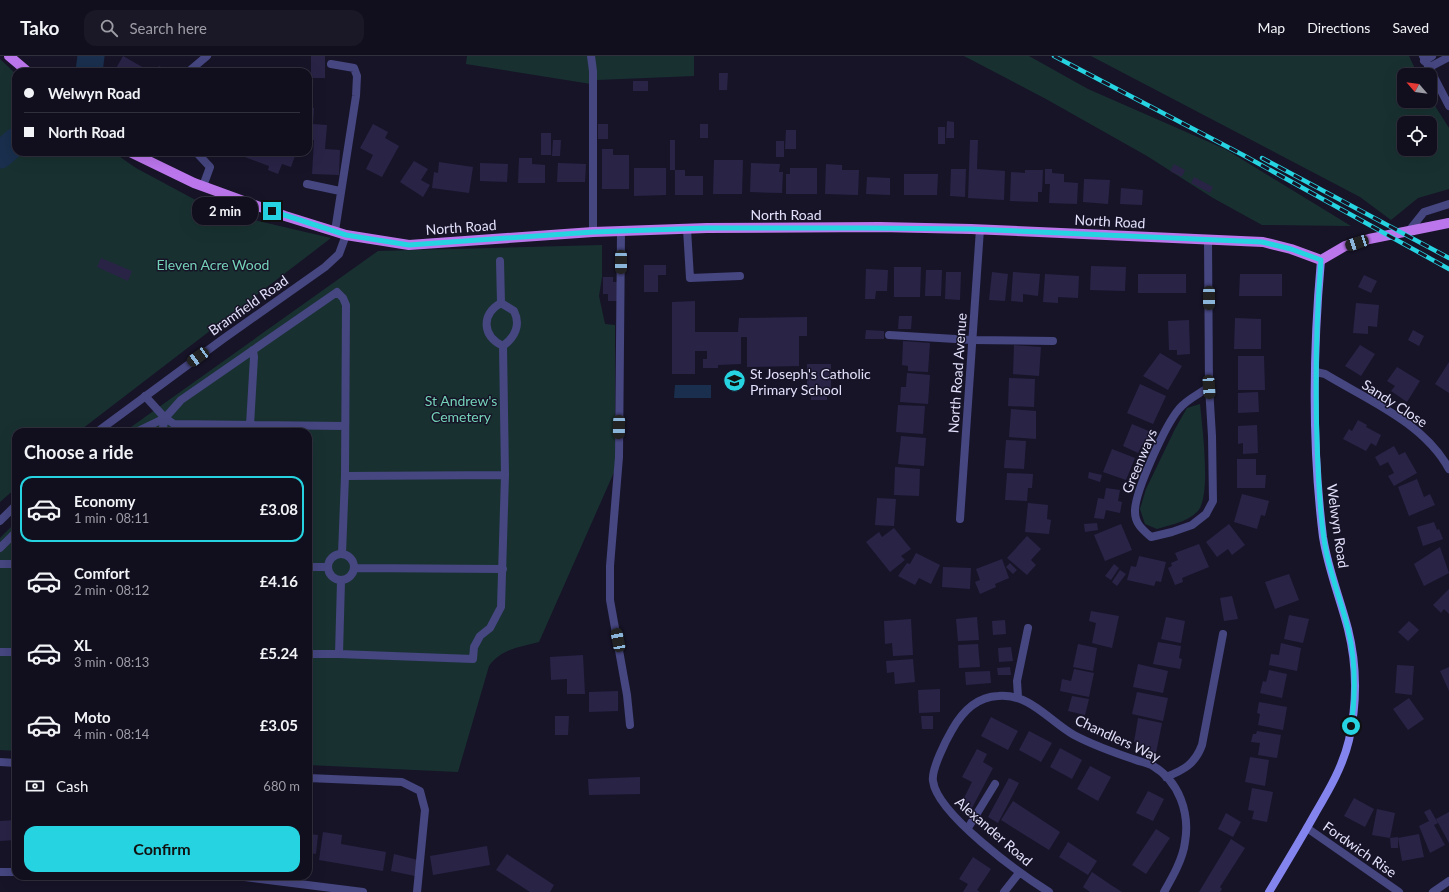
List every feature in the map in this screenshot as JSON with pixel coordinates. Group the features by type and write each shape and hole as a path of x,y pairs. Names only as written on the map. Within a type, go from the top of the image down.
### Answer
{"main road":[{"path":"9,56 23,68"},
{"name":"North Road","path":"139,156 203,186 285,216 346,235 409,245 593,232 687,229 980,229 1262,242 1291,249 1321,260"},
{"path":"1321,260 1351,244 1369,239 1449,224"},
{"name":"Welwyn Road","path":"1269,892 1307,828 1340,766 1349,741 1355,686 1354,661 1348,629 1327,563 1319,485 1316,372 1318,295 1321,260"}],"street":[{"path":"193,68 207,56"},
{"path":"591,56 593,78 593,232"},
{"path":"1425,61 1432,56"},
{"path":"1425,61 1449,57"},
{"path":"1425,61 1449,106"},
{"path":"331,64 348,65 354,68 357,76 356,96 340,191 335,231"},
{"path":"200,156 210,166 203,186"},
{"path":"307,184 340,191"},
{"path":"1408,232 1424,212 1449,204"},
{"path":"687,229 690,278 740,276"},
{"name":"North Road Avenue","path":"960,519 980,229"},
{"path":"621,232 619,457 610,566 610,600 627,695 630,725"},
{"name":"Bramfield Road","path":"102,428 325,267 339,254 346,235"},
{"name":"Greenways","path":"1208,239 1209,387 1212,436 1213,501 1206,514 1192,525 1172,532 1151,536 1139,527 1135,513 1136,498 1141,483 1170,422 1179,408 1209,387"},
{"path":"500,261 501,303"},
{"path":"144,428 165,418 181,400 337,292 343,298 346,305 345,476 342,554"},
{"path":"312,654 473,659 474,647 480,636 490,628 502,607 505,475 503,346 515,334 517,325 514,311 501,303"},
{"path":"501,303 491,310 487,323 488,333 491,339 503,346"},
{"path":"889,335 972,340 1053,341"},
{"path":"250,425 254,357 253,350"},
{"name":"Sandy Close","path":"1316,372 1325,374 1399,418 1436,449 1449,468"},
{"path":"145,396 165,418 174,424 345,426"},
{"path":"163,428 165,418"},
{"path":"345,476 505,475"},
{"path":"0,521 12,509"},
{"path":"0,548 12,536"},
{"path":"342,554 351,558 355,568 351,577 341,581 332,577 328,567 332,558 342,554"},
{"path":"0,564 12,564"},
{"path":"312,567 328,567"},
{"path":"355,568 503,569"},
{"path":"339,654 341,581"},
{"path":"1018,697 1017,681 1028,628"},
{"name":"Chandlers Way","path":"1166,777 1191,765 1198,757 1202,745 1223,634"},
{"path":"0,652 12,652"},
{"name":"Chandlers Way","path":"948,736 958,719 970,706 986,698 999,695 1018,697 1032,704 1074,734 1152,766 1166,777 1177,789 1183,806 1186,826 1185,843 1176,868 1164,892"},
{"name":"Alexander Road","path":"948,736 932,779 934,786 946,808 1019,873 1049,892"},
{"path":"0,762 12,763"},
{"path":"312,778 402,782 420,791 425,810 417,892"},
{"path":"968,828 995,784"},
{"name":"Fordwich Rise","path":"1307,828 1399,892"},
{"path":"0,872 12,872"},
{"path":"1004,892 1019,873"},
{"path":"258,880 305,889 363,892"},
{"path":"1433,892 1449,881"}],"green space":[{"path":"467,56 694,56 694,76 597,80 591,84 466,64"},
{"path":"964,56 1029,56 1088,89 1225,149 1351,226 1262,225 1213,198 1147,156 1046,99"},
{"path":"1091,56 1409,56 1415,68 1397,68 1397,108 1436,108 1449,128 1449,189 1418,198 1391,220 1360,197"},
{"path":"0,59 12,70 12,143 8,138 0,144"},
{"name":"Eleven Acre Wood","path":"12,152 12,156 119,156 136,168 216,211 331,238 83,428 12,428 12,492 0,502 0,164"},
{"name":"St Andrew's Cemetery","path":"602,245 602,277 599,296 605,324 615,325 615,470 539,642 505,652 494,660 489,666 458,772 312,765 312,428 130,428 378,251"},
{"path":"1200,404 1205,461 1202,504 1197,512 1188,518 1178,523 1157,529 1145,524 1140,509 1146,489 1175,429 1187,408"},
{"path":"12,526 12,751 0,750 0,538"}],"water":[{"path":"675,385 711,385 711,398 674,398"}],"building":[{"path":"123,56 144,68 116,68"},
{"path":"311,56 325,56 325,78 312,78"},
{"path":"719,73 728,73 727,90 719,90"},
{"path":"633,81 648,81 648,91 633,91"},
{"path":"312,108 314,108 313,124 327,125 325,149 340,150 339,175 312,174 314,140 312,140"},
{"path":"947,121 954,122 954,138 946,138"},
{"path":"373,124 388,132 385,138 399,146 382,177 366,169 373,155 360,148"},
{"path":"598,124 608,124 608,139 598,139"},
{"path":"700,124 708,124 708,138 700,138"},
{"path":"938,127 945,127 945,144 938,144"},
{"path":"786,130 796,130 796,149 785,149"},
{"path":"541,133 551,133 551,155 541,155"},
{"path":"553,140 561,140 560,156 552,156"},
{"path":"670,140 675,140 675,170 670,170"},
{"path":"970,140 978,140 977,169 1005,171 1004,200 968,198"},
{"path":"776,141 784,141 784,157 776,157"},
{"path":"602,149 613,149 613,155 629,155 629,189 602,189"},
{"path":"242,156 295,156 291,167 282,164 278,174 268,170 269,166"},
{"path":"519,158 532,158 532,164 545,165 545,183 518,183"},
{"path":"714,160 743,160 742,194 713,194"},
{"path":"414,161 428,169 421,180 430,185 423,197 400,182"},
{"path":"439,162 473,167 469,193 432,188 434,172 438,173"},
{"path":"480,163 508,164 507,182 480,181"},
{"path":"558,163 586,164 585,182 557,182"},
{"path":"751,163 780,164 779,172 783,172 782,193 750,192"},
{"path":"826,164 842,165 842,170 859,170 858,195 825,194"},
{"path":"1174,164 1185,170 1182,177 1170,171"},
{"path":"634,168 666,168 666,195 634,196"},
{"path":"790,168 817,168 817,194 786,194 786,174 790,174"},
{"path":"951,169 966,169 965,197 950,196"},
{"path":"1045,169 1052,169 1052,173 1064,174 1064,182 1078,183 1077,204 1049,203 1050,184 1045,184"},
{"path":"675,170 685,170 685,176 703,176 703,195 675,195"},
{"path":"1025,170 1043,170 1042,192 1038,192 1038,202 1010,201 1011,172 1025,173"},
{"path":"904,174 938,174 937,195 904,195"},
{"path":"867,177 890,178 890,195 866,194"},
{"path":"1194,177 1213,187 1210,193 1191,183"},
{"path":"1084,179 1110,180 1108,204 1083,202"},
{"path":"1121,188 1143,190 1142,205 1120,204"},
{"path":"101,258 132,271 128,281 97,267"},
{"path":"644,265 666,265 666,275 658,275 658,292 644,292"},
{"path":"1091,266 1126,267 1125,291 1090,290"},
{"path":"894,267 921,267 920,297 894,297"},
{"path":"866,269 888,270 887,291 876,291 875,299 865,299"},
{"path":"926,270 942,270 941,296 925,296"},
{"path":"946,272 961,272 960,300 945,299"},
{"path":"992,272 1008,274 1005,301 989,300"},
{"path":"1013,272 1040,274 1038,296 1023,294 1023,302 1011,301"},
{"path":"1045,274 1079,276 1078,298 1058,297 1058,303 1043,302"},
{"path":"1138,274 1186,274 1186,293 1138,293"},
{"path":"1240,274 1282,274 1282,296 1239,296"},
{"path":"1364,275 1377,281 1371,293 1358,287"},
{"path":"603,277 613,277 613,282 617,282 617,301 608,301 608,294 603,294"},
{"path":"695,301 695,332 738,332 739,318 807,317 807,336 799,336 799,366 747,367 747,337 741,337 741,364 718,365 718,368 703,368 703,359 707,359 707,351 695,351 695,374 672,374 672,302"},
{"path":"1356,303 1379,305 1377,327 1368,326 1368,334 1353,333"},
{"path":"899,316 912,316 911,329 898,329"},
{"path":"1235,318 1261,319 1261,349 1234,349"},
{"path":"1189,320 1190,354 1177,355 1177,350 1169,350 1168,321"},
{"path":"866,330 884,331 884,339 865,339"},
{"path":"1413,330 1424,336 1419,346 1408,340"},
{"path":"903,341 930,343 928,372 908,371 908,366 902,365"},
{"path":"1014,345 1041,347 1039,376 1013,374"},
{"path":"1360,345 1375,354 1361,376 1345,366"},
{"path":"1160,353 1182,366 1168,390 1143,376"},
{"path":"1238,356 1264,356 1265,390 1238,390"},
{"path":"1449,362 1449,393 1435,384"},
{"path":"807,364 831,364 831,391 827,392 827,400 811,400 811,392 807,392"},
{"path":"1397,367 1420,381 1407,402 1391,391 1395,386 1387,381"},
{"path":"907,373 930,375 928,404 900,402 901,387 906,387"},
{"path":"1009,378 1035,379 1034,407 1008,406"},
{"path":"1140,384 1166,396 1153,424 1127,413"},
{"path":"1258,392 1259,412 1238,413 1238,393"},
{"path":"898,405 925,406 923,434 896,432"},
{"path":"1011,409 1036,411 1036,439 1009,437"},
{"path":"1358,420 1367,425 1366,427 1381,435 1376,446 1371,443 1366,451 1343,439 1349,429 1352,431"},
{"path":"1132,424 1151,432 1145,446 1142,445 1138,453 1123,446"},
{"path":"1257,425 1258,453 1243,454 1243,443 1238,444 1238,426"},
{"path":"901,436 926,438 924,466 898,464"},
{"path":"1006,440 1026,441 1024,469 1004,468"},
{"path":"1394,446 1399,455 1405,452 1417,473 1394,486 1388,476 1394,473 1388,462 1380,466 1375,457"},
{"path":"1112,449 1135,458 1126,480 1103,472"},
{"path":"1237,459 1256,459 1256,475 1266,475 1265,488 1237,488"},
{"path":"895,467 920,469 919,496 894,495"},
{"path":"1089,472 1102,475 1100,482 1088,478"},
{"path":"1007,473 1033,474 1032,488 1028,488 1027,501 1005,500"},
{"path":"1417,479 1424,497 1430,494 1435,505 1409,516 1398,487"},
{"path":"1106,488 1120,490 1118,501 1122,502 1120,513 1106,510 1104,519 1094,518 1098,498 1104,499"},
{"path":"1242,494 1269,501 1265,516 1261,515 1257,529 1234,522"},
{"path":"877,498 896,499 894,526 875,525"},
{"path":"1028,503 1048,505 1047,519 1051,520 1049,534 1025,532"},
{"path":"1434,522 1443,539 1423,546 1417,527"},
{"path":"1097,523 1098,530 1085,532 1084,524"},
{"path":"1121,524 1132,550 1105,561 1094,535"},
{"path":"1229,524 1245,545 1232,555 1228,549 1217,557 1206,542"},
{"path":"894,528 911,549 901,556 905,560 890,572 866,542 879,532 882,537"},
{"path":"1027,536 1041,549 1031,560 1036,565 1027,575 1007,558"},
{"path":"1199,544 1209,567 1182,578 1183,582 1175,585 1168,568 1172,566 1171,563 1178,560 1175,553"},
{"path":"1440,547 1449,573 1424,586 1414,564"},
{"path":"916,553 940,565 931,584 919,578 915,585 898,576 907,563 910,564"},
{"path":"1139,556 1166,562 1161,582 1156,581 1154,586 1127,580 1131,566 1136,567"},
{"path":"1002,559 1009,578 995,584 996,587 980,594 975,582 980,580 976,569"},
{"path":"1010,563 1017,570 1013,574 1006,567"},
{"path":"1114,564 1119,568 1111,580 1105,576"},
{"path":"943,567 971,568 970,589 942,587"},
{"path":"1120,570 1126,574 1117,586 1112,582"},
{"path":"1289,574 1299,600 1275,609 1265,582"},
{"path":"1449,589 1449,614 1444,609 1441,613 1433,605"},
{"path":"1232,596 1238,619 1224,621 1220,598"},
{"path":"1091,611 1119,616 1112,648 1092,643 1096,623 1089,621"},
{"path":"1289,615 1309,619 1303,643 1284,639"},
{"path":"977,617 979,640 958,641 956,619"},
{"path":"1166,617 1185,621 1181,643 1161,639"},
{"path":"911,619 913,655 893,656 892,643 885,644 884,621"},
{"path":"1005,620 1006,634 993,635 992,621"},
{"path":"1409,621 1419,630 1408,641 1398,632"},
{"path":"1158,642 1181,646 1179,658 1182,659 1180,669 1153,664"},
{"path":"1281,643 1301,648 1297,671 1269,665 1271,654 1279,655"},
{"path":"978,644 980,667 959,668 958,645"},
{"path":"1078,644 1097,648 1093,671 1073,667"},
{"path":"1011,647 1013,661 999,662 998,648"},
{"path":"583,655 585,694 567,694 567,679 551,680 550,657"},
{"path":"913,659 915,682 895,684 894,672 887,673 886,661"},
{"path":"1138,664 1168,671 1163,693 1133,687"},
{"path":"1397,665 1414,666 1412,695 1395,693"},
{"path":"1010,667 1011,675 998,675 997,668"},
{"path":"1449,667 1449,691 1440,671"},
{"path":"1074,669 1094,673 1089,697 1060,691 1062,679 1071,681"},
{"path":"1269,670 1287,674 1282,698 1260,693 1263,681 1266,682"},
{"path":"990,671 991,683 966,685 965,672"},
{"path":"940,689 940,712 919,713 918,690"},
{"path":"618,691 618,711 589,712 589,692"},
{"path":"1137,692 1168,698 1163,721 1132,714"},
{"path":"1072,696 1089,699 1085,715 1068,711"},
{"path":"1409,698 1424,719 1408,730 1393,709"},
{"path":"1259,702 1287,707 1283,730 1258,725 1260,714 1257,713"},
{"path":"555,716 569,716 568,735 555,735"},
{"path":"921,716 933,716 933,729 922,729"},
{"path":"991,717 1018,731 1008,750 981,736"},
{"path":"1138,718 1162,723 1156,753 1136,749 1137,742 1134,742"},
{"path":"1029,731 1052,743 1041,762 1019,750"},
{"path":"1257,731 1281,735 1277,758 1258,755 1260,743 1251,742 1253,734 1256,734"},
{"path":"1060,748 1082,760 1072,779 1050,767"},
{"path":"977,749 987,754 983,762 993,768 972,808 962,802 972,782 962,777"},
{"path":"1250,757 1269,760 1265,786 1245,782"},
{"path":"1090,766 1111,777 1098,801 1077,789"},
{"path":"640,777 640,794 589,795 588,779"},
{"path":"1009,778 1019,783 998,823 988,817"},
{"path":"1252,788 1273,792 1267,822 1252,819 1254,811 1248,810"},
{"path":"1148,791 1164,799 1153,821 1136,813"},
{"path":"1354,798 1374,809 1365,827 1344,816"},
{"path":"1013,801 1060,832 1049,850 1001,820"},
{"path":"1377,809 1395,813 1390,838 1372,835"},
{"path":"1430,809 1438,823 1434,825 1445,845 1430,853 1419,826 1429,821 1424,812"},
{"path":"1449,812 1449,843 1436,819"},
{"path":"1226,813 1241,822 1233,837 1218,829"},
{"path":"12,820 12,840 0,841 0,821"},
{"path":"1156,829 1170,838 1146,874 1132,865"},
{"path":"323,832 342,835 341,844 386,852 383,871 319,860"},
{"path":"312,834 318,835 316,854 312,854"},
{"path":"1419,834 1424,857 1402,861 1398,838"},
{"path":"1398,837 1398,848 1391,848 1390,838"},
{"path":"1231,839 1245,848 1220,887 1222,889 1220,892 1199,892"},
{"path":"1068,842 1097,861 1088,875 1059,857"},
{"path":"487,846 490,865 433,875 430,856"},
{"path":"394,854 418,860 415,876 391,871"},
{"path":"507,854 554,885 550,892 530,892 496,870"},
{"path":"973,857 991,869 977,890 980,892 963,892 968,884 959,879"},
{"path":"1092,872 1122,892 1090,892 1083,887"}],"waterway":[{"path":"90,68 91,56"},
{"path":"0,155 12,144"}],"railway":[{"path":"1054,56 1243,155 1449,269"},
{"path":"1262,158 1449,258"}],"place":[{"name":"St Joseph's Catholic Primary School","path":"734,381"}],"route":[{"path":"272,211 346,235 409,245 593,232 707,228 971,229 1262,242 1291,249 1321,260 1318,295 1316,372 1320,511 1327,563 1348,629 1354,661 1355,686 1351,726"}]}
